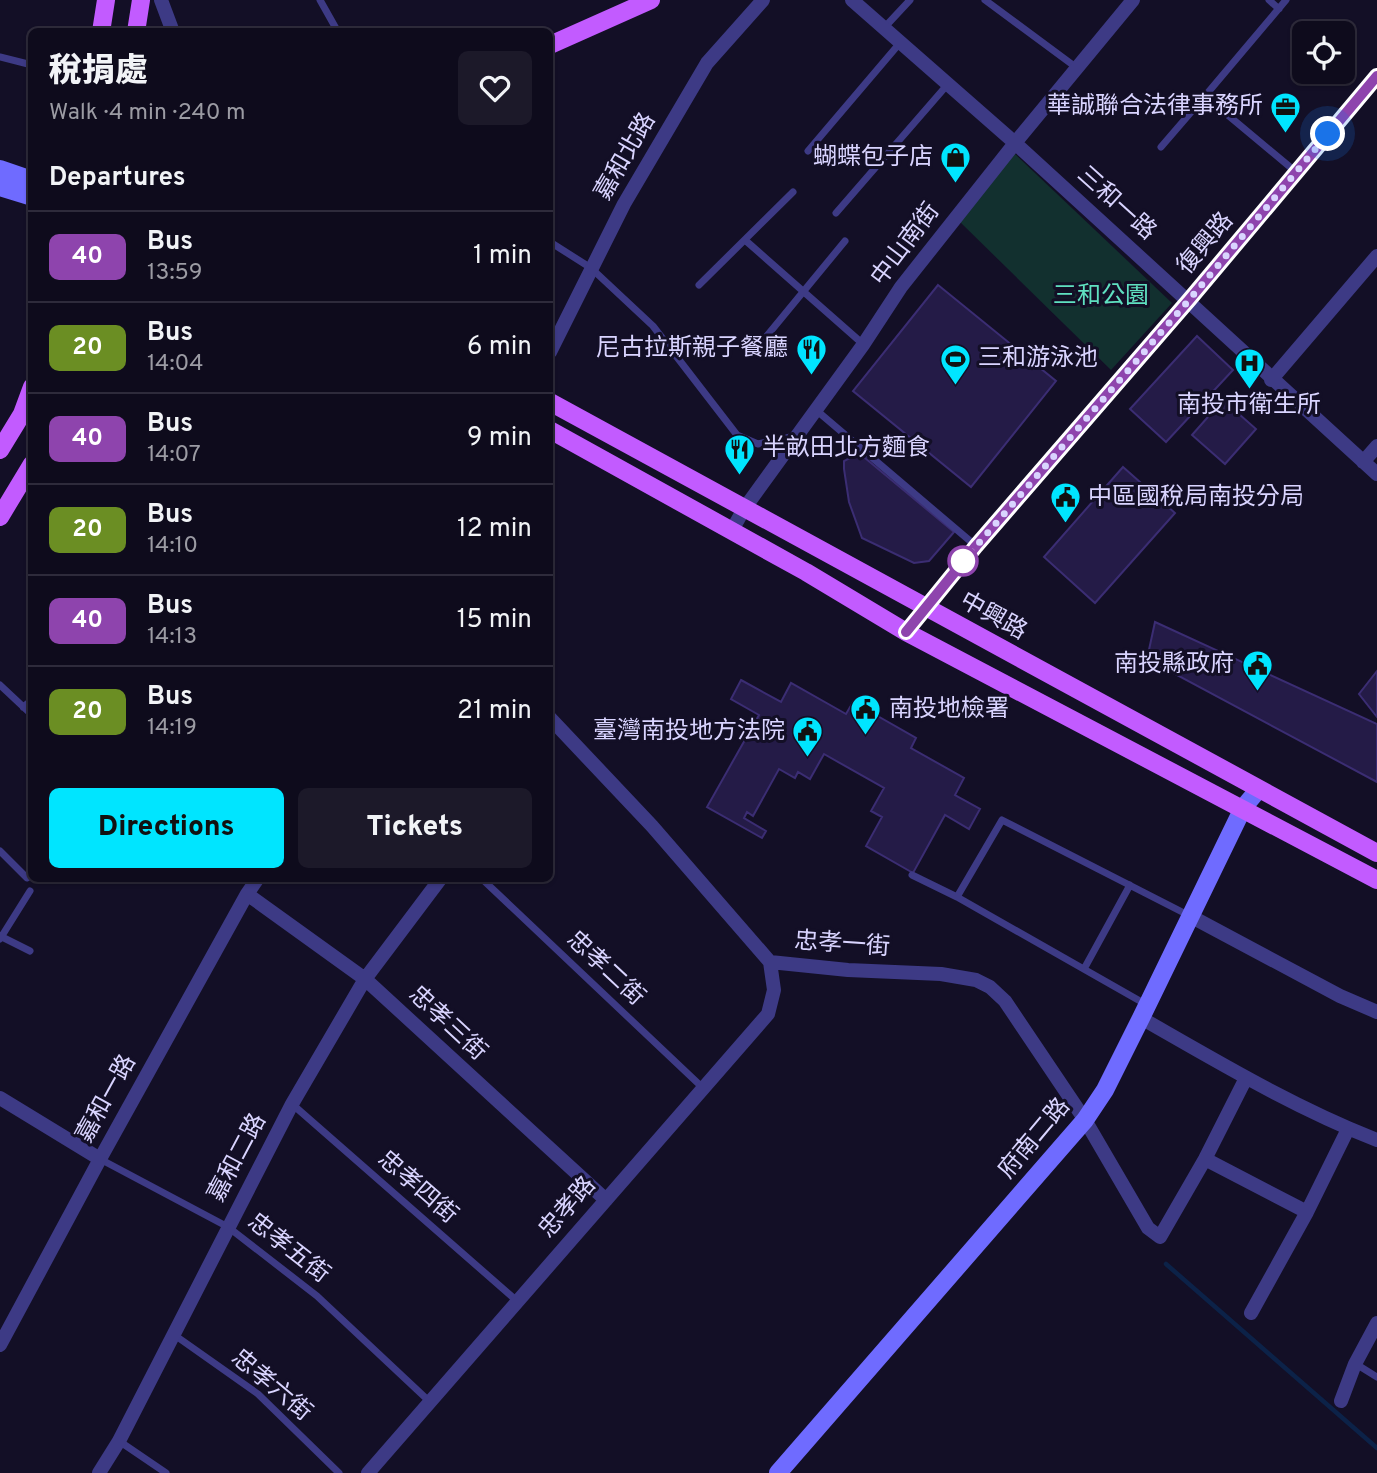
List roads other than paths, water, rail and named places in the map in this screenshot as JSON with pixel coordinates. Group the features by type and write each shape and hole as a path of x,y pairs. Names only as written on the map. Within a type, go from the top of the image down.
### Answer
{"main road":[{"path":"102,28 106,0"},
{"path":"137,28 141,0"},
{"path":"553,44 651,0"},
{"path":"0,450 22,414 28,398"},
{"name":"中興路","path":"553,404 1377,853"},
{"path":"553,432 732,530 906,632 1377,880"},
{"path":"0,517 27,483"}],"street":[{"path":"161,0 172,28"},
{"name":"嘉和北路","path":"553,346 624,204 707,64 763,0"},
{"name":"三和一路","path":"852,0 1189,300 1271,380 1377,474"},
{"name":"中山南街","path":"732,530 744,509 863,345 901,287 1014,143 1133,0"},
{"name":"復興路","path":"906,632 976,546 1189,300 1377,76"},
{"path":"0,169 28,179"},
{"path":"0,187 28,197"},
{"path":"1271,380 1377,256"},
{"path":"1363,462 1377,446"},
{"name":"忠孝一街","path":"553,728 660,835 770,962 848,970 941,974 976,980 1005,1000 1085,1120 1148,1228 1160,1237 1205,1159"},
{"name":"府南二路","path":"778,1473 1085,1120 1105,1090 1145,1012 1243,808 1258,790"},
{"name":"嘉和一路","path":"0,1345 100,1159 255,882"},
{"name":"嘉和二路","path":"99,1473 119,1441 292,1104 365,979 438,882"},
{"name":"忠孝三街","path":"247,894 365,979 606,1200"},
{"path":"1192,917 1340,996 1377,1012"},
{"name":"忠孝路","path":"368,1473 768,1014 774,990 770,962"},
{"path":"1145,1012 1246,1078 1348,1129 1377,1140"},
{"path":"1246,1078 1205,1159 1307,1212"},
{"path":"0,1098 100,1159"},
{"path":"1251,1313 1307,1212 1348,1129"},
{"path":"1340,1401 1355,1364 1377,1323"}],"lane":[{"path":"320,0 336,28"},
{"path":"883,29 910,0"},
{"path":"985,0 1078,68"},
{"path":"1269,0 1279,9"},
{"path":"1161,147 1286,0"},
{"path":"808,151 900,44"},
{"path":"0,57 28,64"},
{"path":"836,213 948,84"},
{"path":"1205,96 1296,172"},
{"path":"699,285 793,192"},
{"path":"745,240 863,345"},
{"path":"761,343 845,242"},
{"path":"553,244 591,268 653,326 737,435 758,444 798,436"},
{"path":"815,410 976,546"},
{"path":"0,685 28,711"},
{"path":"23,707 28,703"},
{"path":"957,897 1002,820 1192,917"},
{"path":"0,851 28,878"},
{"path":"912,875 957,897 1084,969 1145,1012"},
{"name":"忠孝二街","path":"485,882 703,1088"},
{"path":"1084,969 1130,885"},
{"path":"30,891 0,937 30,951"},
{"name":"忠孝四街","path":"292,1104 517,1301"},
{"name":"忠孝五街","path":"100,1159 228,1227 317,1296 430,1402"},
{"name":"忠孝六街","path":"173,1334 258,1394 339,1473"},
{"path":"1355,1364 1377,1377"},
{"path":"119,1441 166,1473"}],"waterway":[{"path":"1166,1264 1377,1448"}],"place":[{"name":"華誠聯合法律事務所","path":"1286,134"},
{"name":"蝴蝶包子店","path":"956,185"},
{"name":"尼古拉斯親子餐廳","path":"811,376"},
{"name":"三和游泳池","path":"955,386"},
{"name":"南投市衛生所","path":"1249,391"},
{"name":"半畝田北方麵食","path":"739,476"},
{"name":"中區國稅局南投分局","path":"1065,525"},
{"name":"南投縣政府","path":"1257,692"},
{"name":"南投地檢署","path":"866,737"},
{"name":"臺灣南投地方法院","path":"808,759"}],"park label":[{"name":"三和公園","path":"1101,297"}]}
